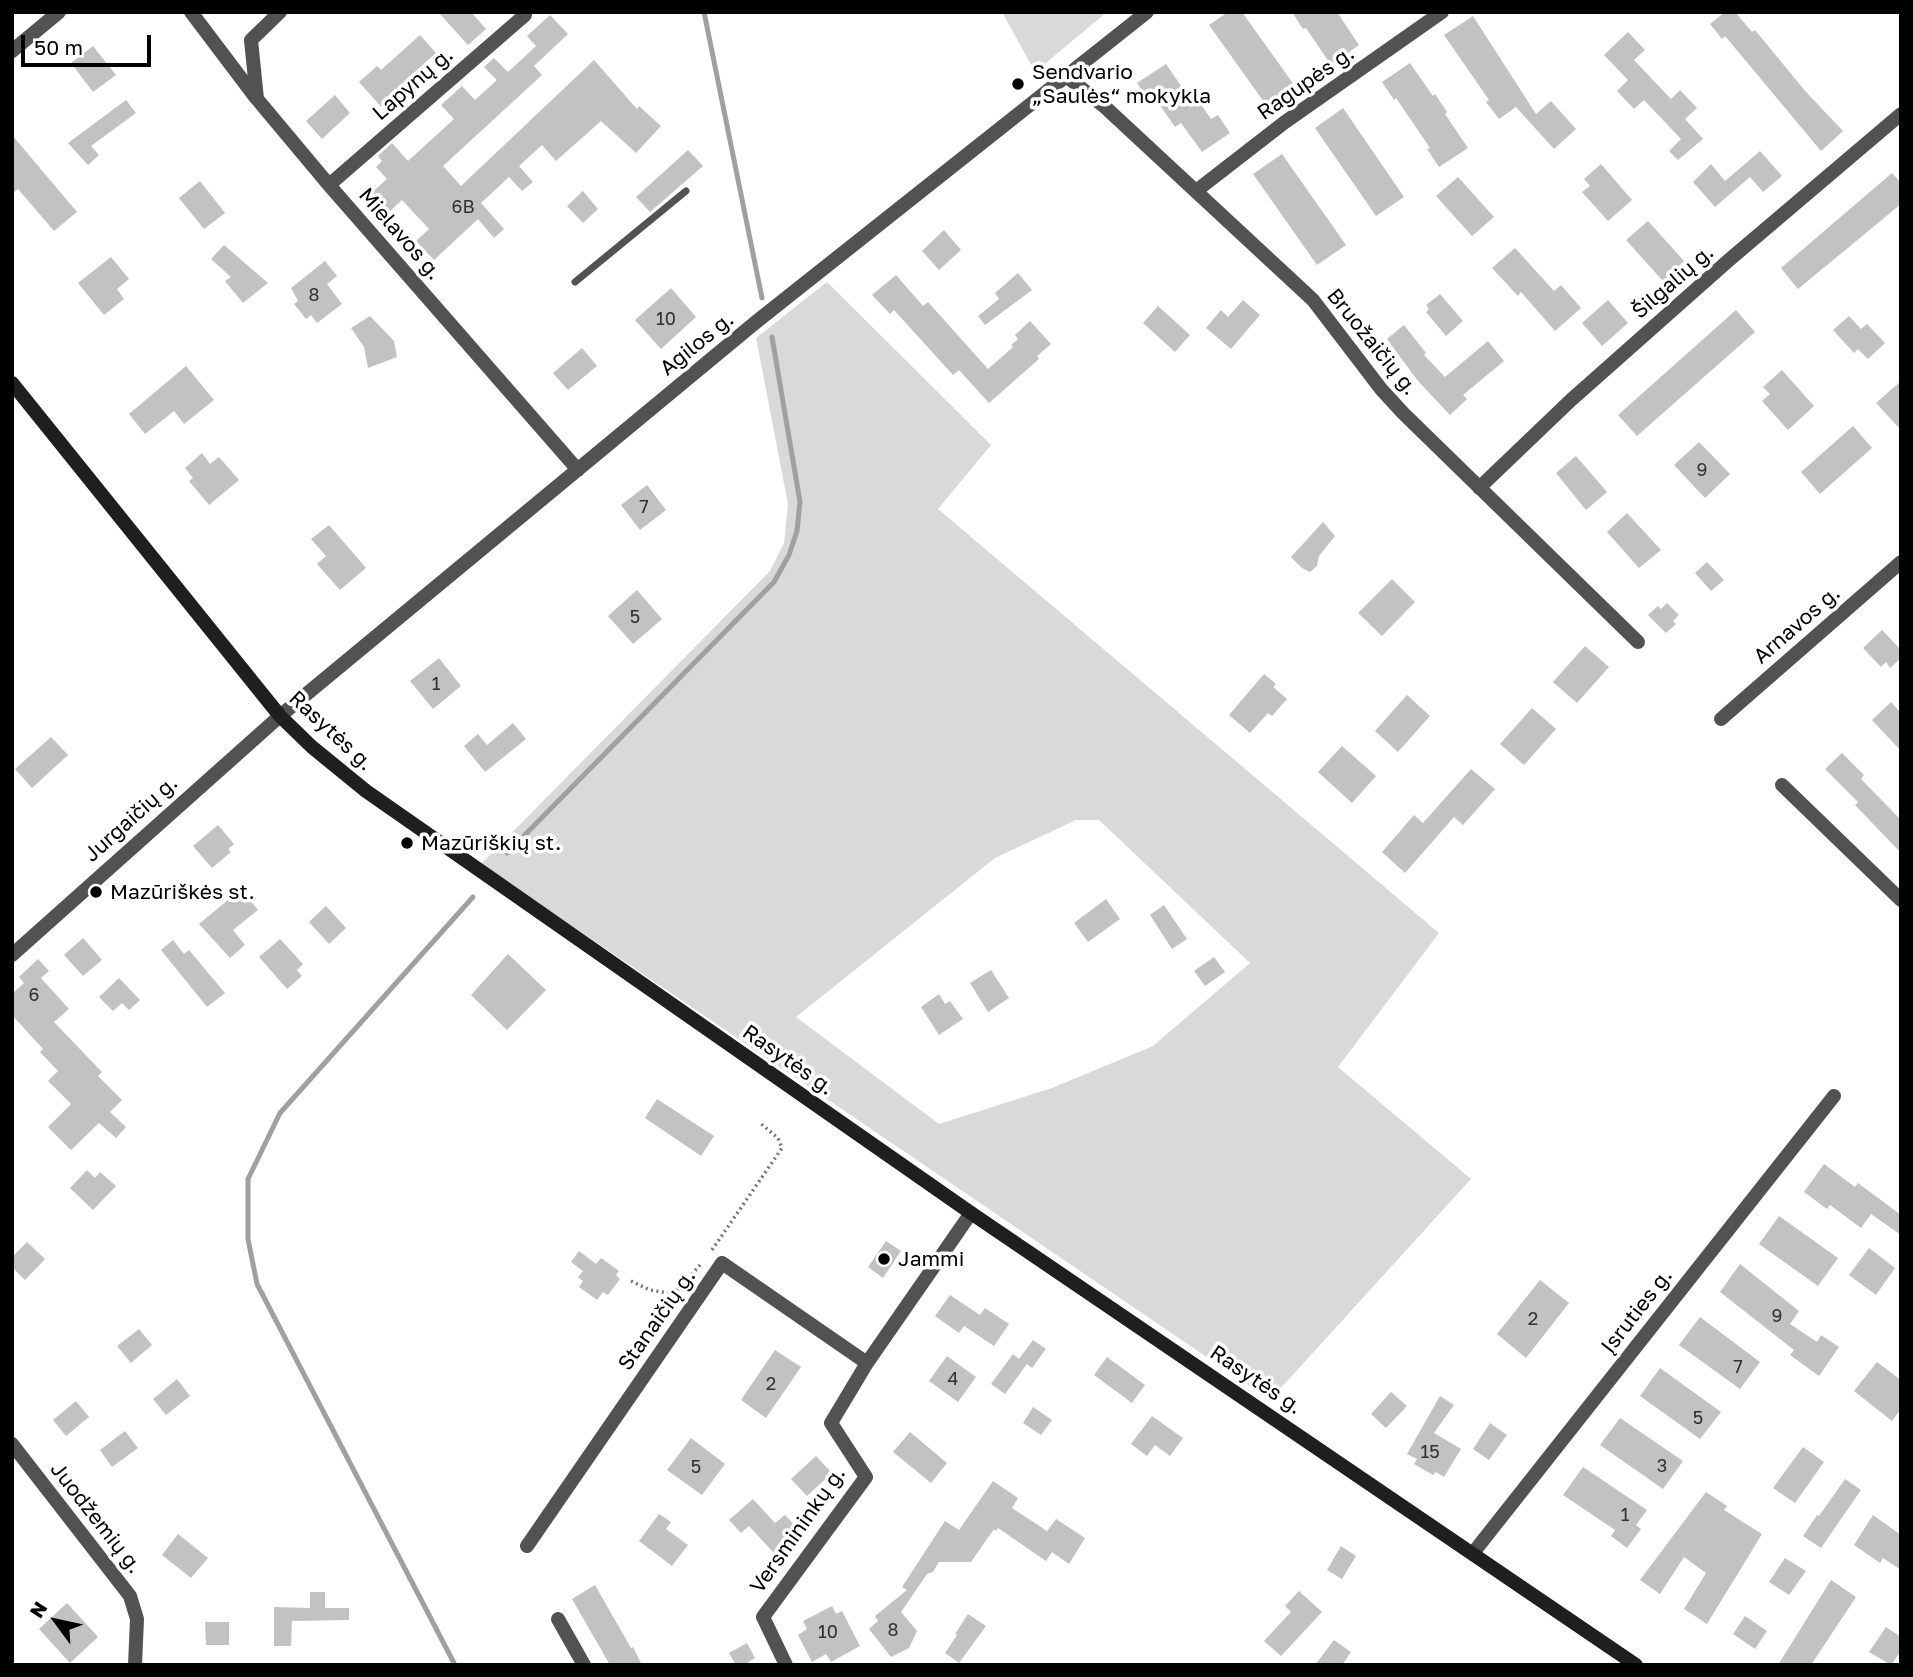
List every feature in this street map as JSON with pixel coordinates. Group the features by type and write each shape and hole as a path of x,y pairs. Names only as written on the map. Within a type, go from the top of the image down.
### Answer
{"main road":[{"name":"Rasytės g.","path":"12,383 280,716 312,747 366,791 971,1213 1636,1665"}],"street":[{"path":"12,51 59,12"},
{"name":"Mielavos g.","path":"191,12 257,99 329,185 578,470"},
{"path":"257,99 251,40 280,12"},
{"name":"Agilos g.","path":"280,716 776,307 1147,12"},
{"name":"Ragupės g.","path":"1196,191 1285,122 1442,12"},
{"name":"Lapynų g.","path":"329,185 524,15"},
{"name":"Bruožaičių g.","path":"1066,76 1105,107 1313,300 1381,389 1638,642"},
{"name":"Šilgalių g.","path":"1479,488 1571,400 1729,260 1901,114"},
{"name":"Arnavos g.","path":"1721,719 1901,562"},
{"name":"Jurgaičių g.","path":"12,955 280,716"},
{"path":"1782,785 1901,900"},
{"name":"Įsruties g.","path":"1473,1553 1835,1096"},
{"name":"Versmininkų g.","path":"786,1665 763,1618 866,1477 831,1423 867,1363 971,1213"},
{"name":"Stanaičių g.","path":"527,1545 723,1263 867,1363"},
{"name":"Juodžemių g.","path":"12,1444 130,1596 136,1619 135,1665"},
{"path":"558,1619 584,1665"}],"lane":[{"path":"575,282 687,191"}],"path":[{"path":"631,1281 650,1290 674,1294 706,1258 782,1148 778,1138 760,1123"}],"shaded area":[{"path":"1002,12 1107,12 1035,72"},
{"path":"827,282 991,445 938,509 1439,933 1338,1067 1471,1179 1270,1400 481,864 770,571 784,543 788,504 756,338","holes":["1076,820 1099,820 1250,963 1153,1046 1052,1088 939,1124 796,1017 995,858"]}],"building":[{"path":"438,12 471,12 486,29 468,45"},
{"path":"1228,12 1242,12 1297,89 1269,109 1209,25"},
{"path":"1292,12 1337,12 1359,45 1331,65"},
{"path":"1725,12 1735,12 1752,32 1755,30 1806,92 1843,131 1821,151 1725,36 1722,39 1710,24"},
{"path":"550,15 568,34 534,66 542,75 443,166 461,186 594,60 637,109 639,106 661,126 636,153 601,121 556,161 542,145 519,166 533,182 522,191 509,177 481,203 504,229 494,238 478,219 434,260 416,241 429,229 402,200 388,213 370,194 387,179 376,167 382,161 378,156 392,143 408,161 454,119 441,105 462,86 475,100 497,80 484,67 494,58 508,72 536,46 527,36"},
{"path":"1473,16 1536,114 1551,101 1576,129 1554,149 1516,107 1499,119 1444,35"},
{"path":"1628,32 1645,50 1634,60 1671,99 1680,90 1697,108 1685,119 1703,139 1678,160 1669,151 1681,139 1644,100 1634,109 1617,91 1628,80 1604,55"},
{"path":"420,35 436,53 397,88 403,95 385,111 359,82 377,66 381,70"},
{"path":"93,46 116,75 93,92 71,63"},
{"path":"1410,63 1433,96 1435,94 1468,148 1439,167 1427,149 1430,148 1382,82"},
{"path":"1166,64 1186,93 1191,90 1211,119 1218,115 1230,133 1202,152 1181,123 1175,127 1155,98 1149,101 1137,83"},
{"path":"335,95 350,113 322,139 306,121"},
{"path":"126,100 136,113 91,146 99,155 88,165 68,143"},
{"path":"1343,108 1404,197 1376,216 1315,128"},
{"path":"12,135 77,212 54,231 18,189 12,194"},
{"path":"688,150 703,166 650,212 636,197"},
{"path":"1760,151 1782,176 1763,192 1750,177 1715,207 1693,182 1711,164 1725,181"},
{"path":"1282,154 1346,245 1317,265 1253,174"},
{"path":"1601,164 1632,200 1608,221 1582,192 1590,186 1584,179"},
{"path":"1892,173 1901,183 1901,204 1798,289 1781,268"},
{"path":"1458,177 1494,217 1472,236 1436,196"},
{"path":"200,181 225,213 204,229 179,198"},
{"path":"583,191 598,209 583,223 567,206"},
{"path":"1648,221 1684,261 1663,281 1626,240"},
{"path":"944,230 961,250 939,270 922,251"},
{"path":"224,245 268,283 243,303 225,281 231,277 211,259"},
{"path":"1515,248 1554,291 1561,285 1581,308 1555,331 1521,292 1518,296 1492,268"},
{"path":"111,257 129,279 117,289 124,299 104,315 78,283"},
{"path":"325,261 337,276 327,284 342,304 317,323 311,315 306,319 294,304 298,301 291,288"},
{"path":"1018,273 1032,290 985,325 978,316 999,299 995,293"},
{"path":"896,275 923,306 928,302 988,369 1013,347 1011,345 1018,339 1015,335 1030,321 1051,344 1037,356 1039,359 989,403 959,370 953,375 894,310 890,314 872,295"},
{"path":"671,288 696,317 661,349 635,320"},
{"path":"1440,294 1463,321 1446,336 1426,312 1429,309 1426,305"},
{"path":"1243,300 1260,315 1231,349 1206,328 1221,310 1228,317"},
{"path":"1608,300 1628,323 1602,346 1582,323"},
{"path":"1158,306 1190,335 1175,352 1143,323"},
{"path":"1736,310 1755,332 1637,436 1618,415"},
{"path":"370,316 394,341 397,357 368,368 364,347 351,328"},
{"path":"1849,316 1861,329 1867,324 1885,343 1868,359 1858,349 1854,353 1833,330"},
{"path":"1404,325 1426,353 1424,355 1445,377 1488,341 1504,361 1463,395 1467,399 1450,415 1418,381 1387,339"},
{"path":"582,348 597,366 568,390 553,373"},
{"path":"186,366 214,400 184,424 174,411 145,434 129,414"},
{"path":"1782,370 1814,406 1788,430 1762,401 1770,394 1763,387"},
{"path":"1901,381 1901,430 1876,403"},
{"path":"1853,426 1872,448 1820,494 1801,472"},
{"path":"1699,442 1730,474 1705,498 1674,465"},
{"path":"202,453 210,464 219,457 239,480 209,505 189,481 193,478 185,468"},
{"path":"1576,456 1607,492 1586,510 1556,473"},
{"path":"647,485 666,510 640,530 621,505"},
{"path":"1627,513 1661,550 1639,568 1607,532"},
{"path":"1323,522 1335,536 1319,556 1317,566 1310,572 1291,557"},
{"path":"329,525 366,568 340,590 317,564 326,556 311,539"},
{"path":"1707,562 1724,580 1711,591 1695,573"},
{"path":"1392,579 1415,602 1382,636 1358,613"},
{"path":"637,590 662,619 633,644 608,616"},
{"path":"1667,603 1679,615 1673,621 1676,624 1666,633 1648,615 1658,606 1661,609"},
{"path":"1882,630 1901,650 1901,658 1890,668 1886,662 1881,667 1863,648"},
{"path":"1585,646 1609,667 1577,703 1553,682"},
{"path":"439,658 461,686 433,709 410,681"},
{"path":"1264,674 1276,684 1273,687 1287,699 1272,716 1268,713 1250,733 1229,715"},
{"path":"1407,695 1430,716 1398,752 1375,731"},
{"path":"1891,702 1901,713 1901,751 1872,720"},
{"path":"1532,708 1556,729 1524,765 1500,744"},
{"path":"513,723 526,739 485,772 464,746 478,734 487,745"},
{"path":"51,737 68,755 32,788 15,769"},
{"path":"1342,746 1376,776 1352,803 1318,772"},
{"path":"1842,753 1864,775 1861,779 1901,820 1901,853 1855,805 1858,802 1825,769"},
{"path":"1471,769 1495,789 1463,825 1454,817 1405,873 1382,852 1414,815 1423,823"},
{"path":"218,825 234,844 228,849 231,852 212,868 193,846"},
{"path":"241,889 258,910 233,930 245,945 230,958 199,924"},
{"path":"1106,899 1120,919 1088,942 1074,923"},
{"path":"1164,905 1187,939 1172,949 1150,915"},
{"path":"326,906 346,928 329,944 309,922"},
{"path":"83,938 102,960 83,976 64,955"},
{"path":"280,939 303,964 297,970 302,976 287,989 259,957"},
{"path":"173,940 184,954 189,950 225,993 207,1007 161,950"},
{"path":"508,954 546,990 507,1030 471,995"},
{"path":"1214,957 1225,972 1205,986 1194,971"},
{"path":"38,959 49,971 41,978 69,1009 54,1022 102,1072 98,1076 122,1100 110,1112 126,1127 116,1138 99,1123 71,1150 48,1127 71,1104 48,1081 58,1071 40,1052 43,1049 12,1015 12,994 24,983 19,977"},
{"path":"991,970 1009,998 988,1012 970,983"},
{"path":"119,978 140,1000 129,1010 122,1003 113,1011 99,997"},
{"path":"939,994 945,1004 950,1001 963,1019 939,1035 921,1007"},
{"path":"657,1099 714,1136 701,1156 645,1118"},
{"path":"1824,1164 1855,1187 1858,1183 1901,1215 1901,1235 1871,1214 1861,1228 1830,1205 1827,1209 1804,1192"},
{"path":"87,1170 95,1178 100,1172 116,1186 93,1210 70,1188"},
{"path":"1779,1216 1838,1258 1818,1286 1759,1244"},
{"name":"Jammi","path":"886,1241 901,1251 883,1278 868,1267"},
{"path":"27,1242 45,1259 25,1280 12,1267 12,1257"},
{"path":"1869,1248 1895,1268 1876,1295 1849,1275"},
{"path":"579,1251 596,1264 601,1258 619,1271 616,1275 620,1279 608,1295 603,1292 597,1300 579,1287 583,1281 578,1277 583,1271 571,1262"},
{"path":"1740,1264 1799,1311 1790,1324 1817,1342 1821,1335 1839,1347 1819,1376 1790,1355 1794,1350 1720,1292"},
{"path":"1540,1280 1569,1303 1526,1358 1497,1334"},
{"path":"950,1295 980,1315 985,1308 1009,1324 994,1346 964,1326 959,1333 935,1316"},
{"path":"1700,1317 1760,1362 1740,1389 1679,1345"},
{"path":"139,1329 152,1345 131,1363 117,1346"},
{"path":"1033,1340 1046,1349 1032,1368 1027,1364 1005,1394 991,1384 1013,1354 1019,1359"},
{"path":"775,1350 801,1367 766,1418 741,1400"},
{"path":"947,1356 976,1377 958,1402 929,1381"},
{"path":"1107,1357 1145,1385 1132,1403 1094,1375"},
{"path":"1877,1362 1901,1380 1901,1409 1892,1421 1854,1391"},
{"path":"1660,1368 1721,1412 1700,1439 1640,1396"},
{"path":"177,1379 190,1396 166,1415 153,1399"},
{"path":"1391,1392 1407,1406 1386,1428 1371,1414"},
{"path":"1440,1396 1454,1405 1434,1433 1461,1449 1444,1477 1436,1472 1433,1475 1414,1464 1417,1459 1407,1454"},
{"path":"76,1401 89,1417 66,1436 53,1420"},
{"path":"1033,1407 1052,1420 1041,1435 1023,1423"},
{"path":"1152,1416 1183,1438 1170,1456 1155,1445 1147,1456 1131,1444"},
{"path":"1620,1418 1683,1461 1663,1489 1600,1445"},
{"path":"1490,1423 1507,1435 1489,1460 1473,1449"},
{"path":"125,1431 138,1448 112,1467 100,1450"},
{"path":"910,1432 947,1463 931,1483 893,1452"},
{"path":"691,1438 725,1464 702,1495 667,1470"},
{"path":"1803,1447 1824,1462 1795,1503 1773,1488"},
{"path":"816,1456 832,1473 807,1496 791,1479"},
{"path":"1583,1467 1647,1510 1636,1525 1641,1529 1627,1548 1611,1536 1615,1530 1563,1495"},
{"path":"1845,1479 1861,1490 1821,1548 1803,1536"},
{"path":"993,1481 1018,1498 1012,1508 1047,1531 1056,1519 1085,1538 1069,1564 1052,1552 1046,1561 998,1528 996,1531 994,1529 971,1562 939,1562 933,1572 927,1574 901,1612 917,1631 909,1648 891,1657 869,1629 878,1621 875,1616 907,1590 902,1587 945,1521 959,1530"},
{"path":"1706,1492 1727,1506 1724,1510 1762,1534 1707,1624 1684,1609 1706,1573 1684,1557 1660,1594 1640,1580"},
{"path":"753,1499 775,1523 785,1515 798,1529 773,1552 749,1526 741,1533 729,1520"},
{"path":"659,1514 671,1522 666,1529 688,1545 672,1566 639,1541"},
{"path":"1873,1515 1901,1535 1901,1570 1883,1558 1880,1563 1854,1545"},
{"path":"178,1534 208,1558 191,1578 162,1555"},
{"path":"1341,1546 1356,1556 1342,1579 1327,1570"},
{"path":"1785,1558 1806,1571 1789,1595 1769,1582"},
{"path":"1831,1580 1856,1597 1811,1665 1778,1665"},
{"path":"595,1585 642,1665 610,1665 572,1599"},
{"path":"1299,1591 1322,1612 1281,1656 1264,1641 1291,1612 1285,1606"},
{"path":"310,1592 325,1592 325,1608 349,1608 349,1620 292,1621 291,1646 274,1646 274,1607 310,1608"},
{"path":"67,1603 98,1637 70,1663 39,1629"},
{"path":"832,1606 836,1614 842,1611 860,1646 831,1662 826,1654 812,1662 798,1635 807,1629 803,1621"},
{"path":"968,1614 986,1626 959,1663 945,1653"},
{"path":"1745,1616 1767,1631 1755,1649 1733,1634"},
{"path":"205,1622 229,1622 229,1645 206,1645"},
{"path":"1886,1627 1901,1637 1901,1651 1891,1665 1869,1652"},
{"path":"1334,1640 1351,1652 1342,1665 1315,1665"},
{"path":"747,1643 755,1658 744,1665 736,1665 729,1653"}],"waterway":[{"path":"704,12 762,298"},
{"path":"507,853 774,582 789,555 797,531 800,502 772,337"},
{"path":"455,1665 257,1284 248,1239 248,1179 280,1113 473,897"}],"place":[{"name":"Sendvario „Saulės“ mokykla","path":"1018,84"},
{"name":"Mazūriškių st.","path":"407,843"},
{"name":"Mazūriškės st.","path":"96,892"},
{"name":"Jammi","path":"884,1259"}]}
